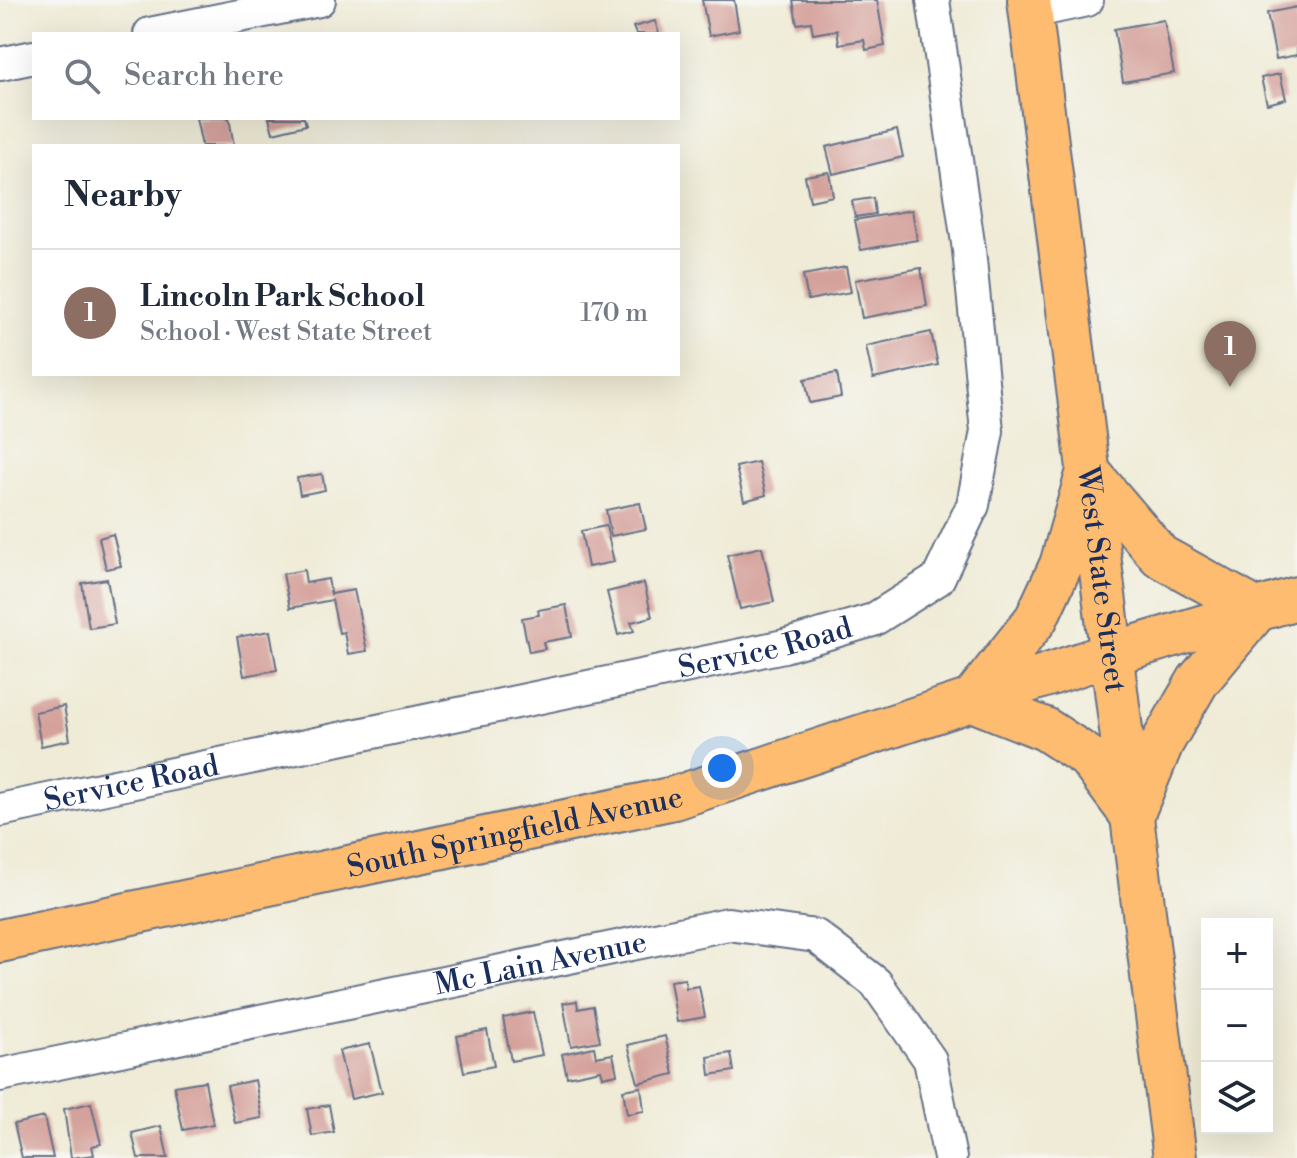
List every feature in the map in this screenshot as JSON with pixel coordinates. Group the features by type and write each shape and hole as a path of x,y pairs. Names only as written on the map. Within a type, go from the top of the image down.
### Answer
{"main road":[{"name":"West State Street","path":"1030,6 1175,1158"},
{"path":"1088,471 1160,556 1257,610 1198,681 1162,743 1132,816"},
{"path":"1088,471 1061,565 1036,619 972,700 1045,729 1088,757 1132,816"},
{"name":"South Springfield Avenue","path":"0,941 674,798 1111,654 1297,598"}],"street":[{"path":"160,32 319,0"},
{"name":"Service Road","path":"0,810 784,646 873,620 938,579 973,505 987,431 969,250 933,0"},
{"path":"1030,6 1087,0"},
{"path":"0,64 32,57"},
{"name":"Mc Lain Avenue","path":"0,1075 728,924 816,936 876,983 930,1060 950,1158"}],"building":[{"path":"702,0 734,0 739,30 709,36"},
{"path":"793,0 877,0 885,46 866,50 864,40 839,44 837,30 813,34 811,22 797,24"},
{"path":"1297,7 1297,55 1276,59 1267,13"},
{"path":"1164,20 1174,73 1123,82 1114,29"},
{"path":"655,21 658,32 635,32 633,27"},
{"path":"1280,74 1286,99 1267,104 1261,78"},
{"path":"196,120 229,120 234,144 202,144"},
{"path":"270,120 305,120 306,125 273,133"},
{"path":"897,130 903,157 833,174 826,147"},
{"path":"829,172 833,196 810,201 805,176"},
{"path":"873,198 875,214 855,217 852,201"},
{"path":"912,210 917,240 861,250 855,220"},
{"path":"846,267 851,292 808,300 803,275"},
{"path":"921,268 927,306 862,318 855,280"},
{"path":"931,332 938,365 873,379 866,346"},
{"path":"837,373 841,397 810,403 805,379"},
{"path":"758,462 766,495 744,501 736,467"},
{"path":"322,474 325,490 300,495 297,478"},
{"path":"640,503 646,529 611,536 606,510"},
{"path":"606,526 614,562 588,567 581,531"},
{"path":"113,534 121,566 106,569 99,538"},
{"path":"762,547 774,602 740,609 727,555"},
{"path":"304,570 306,583 328,579 331,594 354,590 367,651 348,654 344,632 339,633 332,600 290,608 283,574"},
{"path":"107,579 115,624 89,628 82,583"},
{"path":"644,583 652,617 631,622 634,631 618,635 607,592"},
{"path":"566,605 572,637 543,642 545,649 529,652 522,618 539,615 538,610"},
{"path":"270,631 277,670 244,676 237,637"},
{"path":"64,706 70,740 41,746 35,712"},
{"path":"685,979 686,988 699,986 705,1017 677,1022 670,981"},
{"path":"577,1001 578,1009 593,1006 600,1041 571,1046 563,1003"},
{"path":"533,1012 542,1055 511,1061 503,1018"},
{"path":"487,1030 494,1066 464,1072 457,1036"},
{"path":"665,1036 674,1074 638,1083 628,1045"},
{"path":"370,1044 382,1092 351,1099 339,1051"},
{"path":"594,1047 596,1057 613,1054 617,1074 603,1077 601,1070 567,1077 562,1054"},
{"path":"731,1053 734,1071 710,1075 708,1057"},
{"path":"255,1080 262,1118 235,1123 227,1086"},
{"path":"205,1081 213,1124 183,1130 174,1086"},
{"path":"641,1087 644,1111 627,1114 623,1090"},
{"path":"91,1103 101,1144 92,1146 94,1155 71,1158 64,1109"},
{"path":"329,1105 334,1132 312,1136 307,1109"},
{"path":"44,1117 53,1158 22,1158 14,1124"},
{"path":"161,1126 168,1158 138,1158 132,1133"}],"place":[{"name":"Lincoln Park School","path":"1230,387"}]}
